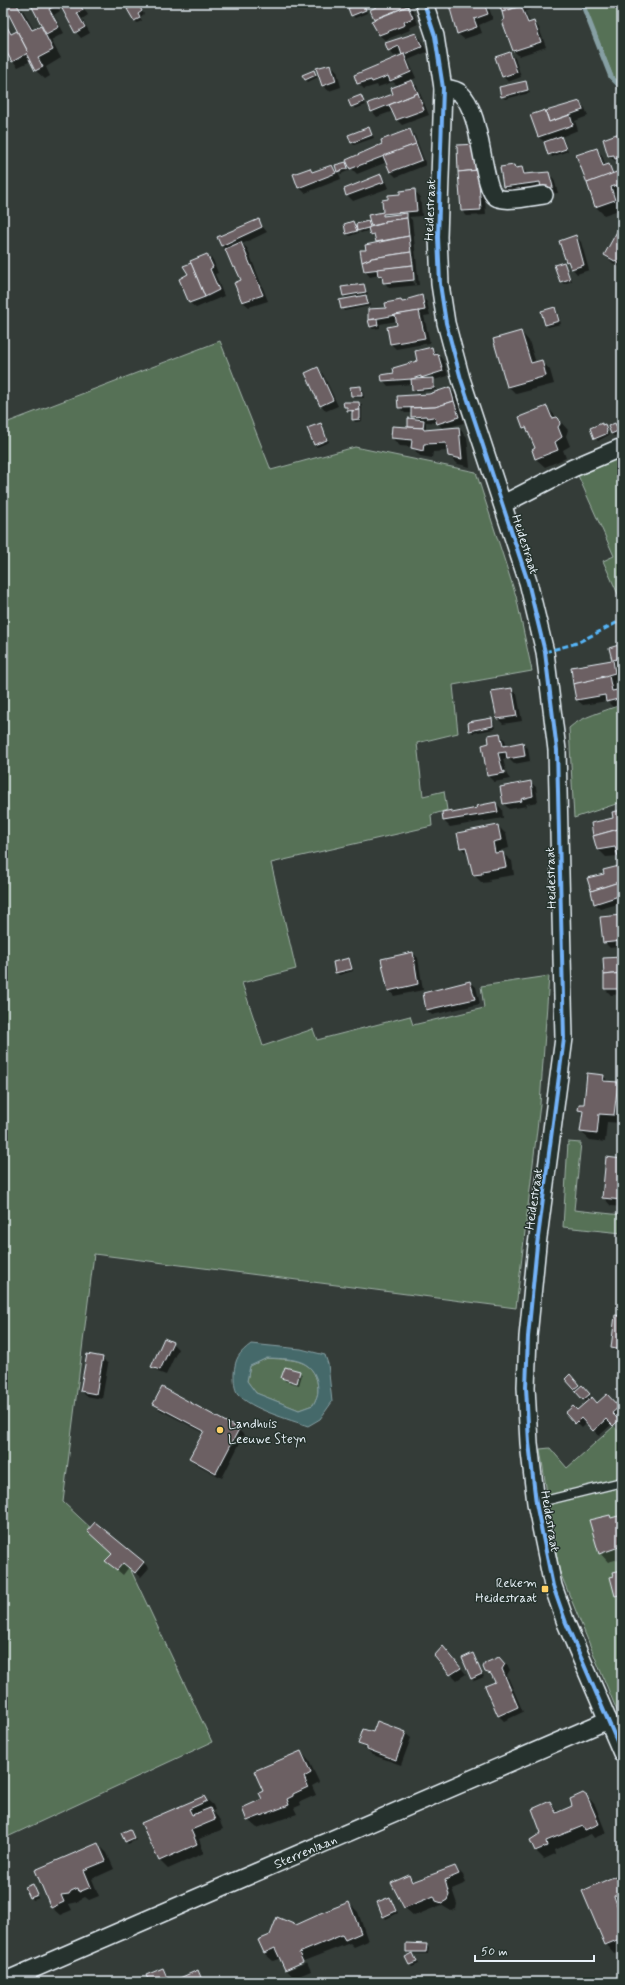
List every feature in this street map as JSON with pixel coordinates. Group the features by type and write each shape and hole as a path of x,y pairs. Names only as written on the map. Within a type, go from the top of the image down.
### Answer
{"street":[{"name":"Heidestraat","path":"424,3 435,36 442,88 438,237 440,284 446,323 461,379 528,582 545,652 557,750 564,1038 537,1245 528,1337 526,1387 528,1429 536,1503 553,1586 566,1623 622,1753"},
{"path":"442,88 453,89 461,93 468,105 479,135 489,186 495,196 504,199 544,195"},
{"name":"Heidestraat","path":"503,504 573,468 622,447"},
{"name":"Sterrenlaan","path":"3,1982 608,1720"}],"lane":[{"path":"536,1503 622,1482"}],"green space":[{"path":"583,3 622,3 622,90 619,91"},
{"path":"220,341 271,470 355,447 476,472 516,596 532,671 453,685 458,733 417,743 423,796 444,791 447,810 431,815 432,826 271,863 296,969 242,983 263,1046 313,1029 317,1040 410,1016 413,1025 484,1008 481,986 549,976 540,1104 516,1308 94,1254 63,1502 127,1562 212,1742 3,1839 3,424"},
{"path":"622,451 622,603 603,561 614,556 576,471"},
{"path":"622,704 622,802 574,818 569,728 586,717"},
{"path":"568,1142 581,1143 574,1210 622,1215 622,1233 563,1227"},
{"path":"267,1358 298,1361 310,1368 314,1373 318,1388 317,1396 313,1405 299,1410 256,1393 247,1381 250,1366"},
{"path":"622,1419 622,1723 559,1570 540,1449 550,1448 567,1468"}],"water":[{"path":"251,1344 301,1349 325,1355 328,1364 332,1402 320,1419 308,1426 261,1409 238,1394 234,1382 235,1364 238,1356","holes":["267,1358 290,1359 304,1363 310,1367 314,1373 318,1388 317,1396 313,1405 299,1410 256,1393 247,1381 250,1366"]}],"building":[{"path":"3,3 16,3 32,30 41,26 53,50 38,58 43,67 35,71 26,53 28,52"},
{"path":"30,3 54,3 55,6 49,9 59,27 46,34"},
{"path":"59,3 79,3 83,10 77,13 85,27 75,33"},
{"path":"138,3 142,11 138,14 140,18 134,21 127,9"},
{"path":"363,3 366,10 351,16 348,8"},
{"path":"374,3 407,3 408,6 374,19 370,10 376,7"},
{"path":"455,3 484,3 488,14 474,19 477,27 457,34 449,5"},
{"path":"504,3 529,3 502,12 499,5"},
{"path":"408,6 413,18 404,22 405,25 379,35 371,21"},
{"path":"521,6 528,23 534,21 541,42 513,51 502,21 504,20 502,12"},
{"path":"3,19 11,34 17,31 28,52 12,62 3,46"},
{"path":"416,33 422,47 402,55 399,46 388,51 385,43"},
{"path":"510,52 517,72 502,77 495,57"},
{"path":"404,54 411,72 390,81 388,76 372,82 371,80 357,84 354,75"},
{"path":"331,64 336,81 322,86 316,68"},
{"path":"314,70 316,75 305,80 302,75"},
{"path":"412,80 418,93 371,112 368,103 393,94 391,88"},
{"path":"526,81 528,90 501,97 499,87"},
{"path":"418,93 424,110 396,120 389,105"},
{"path":"361,95 364,102 351,107 348,100"},
{"path":"580,101 583,110 549,122 546,111"},
{"path":"545,110 549,122 570,115 573,125 538,137 530,115"},
{"path":"369,127 372,135 351,143 348,135"},
{"path":"410,129 416,144 350,169 346,160 382,144 381,140"},
{"path":"622,132 622,157 615,159 614,155 608,156 603,139"},
{"path":"561,136 566,149 548,155 544,142"},
{"path":"416,144 422,160 390,172 383,156"},
{"path":"477,144 478,170 458,172 457,145"},
{"path":"597,148 603,166 609,164 613,174 587,183 576,155"},
{"path":"346,162 348,168 337,172 335,165"},
{"path":"332,165 336,173 298,188 293,174 310,168 312,172"},
{"path":"514,165 515,168 522,167 524,174 549,172 553,187 541,189 540,182 503,187 500,167"},
{"path":"478,170 481,210 461,211 458,172"},
{"path":"622,170 622,194 620,194 617,185 611,187 615,200 595,207 587,183"},
{"path":"381,174 384,182 346,196 344,189"},
{"path":"415,189 417,211 383,214 383,216 407,213 407,218 385,221 385,223 371,226 368,215 383,212 382,200 388,199 388,195 400,194 400,191"},
{"path":"407,218 409,236 376,242 374,234 370,235 368,228 370,227 385,223 385,221"},
{"path":"259,219 262,227 221,246 217,237"},
{"path":"353,221 357,231 346,234 344,224"},
{"path":"368,221 370,227 357,231 356,224"},
{"path":"620,226 622,227 622,265 604,255"},
{"path":"576,235 584,265 571,269 568,261 566,262 559,241"},
{"path":"409,236 411,252 372,258 362,262 360,250 366,250 365,245"},
{"path":"241,242 263,295 242,302 234,283 241,280 235,267 233,268 225,249"},
{"path":"411,252 413,265 364,271 362,262 372,258"},
{"path":"207,254 213,267 210,269 219,290 205,297 190,261"},
{"path":"564,262 570,279 560,282 554,265"},
{"path":"191,263 205,297 189,303 179,279 188,274 183,266"},
{"path":"413,265 414,280 383,283 382,275 378,276 377,269"},
{"path":"364,284 366,292 343,296 341,287"},
{"path":"366,295 368,304 341,309 339,300"},
{"path":"422,295 425,310 368,320 368,309 386,308 385,303 401,300 402,302 408,301 408,299"},
{"path":"555,307 559,321 545,325 541,311"},
{"path":"419,311 425,338 390,344 387,327 397,325 395,315"},
{"path":"377,319 378,325 370,327 368,320"},
{"path":"521,331 531,363 542,360 546,376 507,387 493,339"},
{"path":"432,347 434,355 438,354 443,371 421,378 421,376 412,379 382,381 381,375 394,373 393,368 417,361 415,351"},
{"path":"318,367 333,400 320,406 305,373"},
{"path":"434,378 434,388 412,390 411,379"},
{"path":"361,386 362,396 351,396 350,387"},
{"path":"450,387 454,401 435,407 398,408 397,396 429,394"},
{"path":"454,401 459,417 437,424 435,418 433,417 411,417 411,408 435,407"},
{"path":"343,402 359,402 360,410 347,411 347,407 344,407"},
{"path":"547,406 552,418 557,417 559,419 560,424 558,427 562,437 555,442 558,450 535,459 532,450 535,448 526,427 523,428 519,417"},
{"path":"360,410 360,419 352,420 352,411"},
{"path":"408,418 424,420 423,428 408,427"},
{"path":"321,423 327,440 314,445 307,428"},
{"path":"602,423 602,425 605,424 607,431 606,434 594,439 590,428"},
{"path":"615,423 618,431 611,434 608,426"},
{"path":"392,426 423,428 424,430 459,427 462,459 448,456 446,443 424,444 423,451 411,448 412,440 391,438"},
{"path":"622,644 622,658 613,660 615,673 601,677 602,679 573,684 571,667 612,660 609,648"},
{"path":"609,676 612,691 622,689 622,696 618,697 618,699 606,702 605,695 576,700 573,684"},
{"path":"512,688 517,716 497,719 491,691"},
{"path":"492,718 493,726 469,731 468,722"},
{"path":"500,733 503,746 523,742 525,756 507,759 506,752 498,753 503,772 505,771 505,773 487,776 482,745 489,743 488,735"},
{"path":"531,781 533,796 521,799 522,801 503,804 500,787"},
{"path":"496,802 498,812 443,821 442,812 452,810 452,813 477,808 476,806"},
{"path":"622,810 622,828 593,836 591,823 613,818 612,812"},
{"path":"498,825 501,840 493,842 495,853 503,852 506,867 482,871 482,874 473,875 466,847 460,848 457,833"},
{"path":"622,828 622,855 618,856 615,847 597,850 593,836"},
{"path":"619,866 620,870 622,870 622,881 591,891 587,878 604,874 603,870"},
{"path":"622,881 622,895 594,904 591,891"},
{"path":"622,915 622,941 603,943 600,917"},
{"path":"413,952 418,984 388,991 381,959"},
{"path":"622,957 622,973 604,975 603,958"},
{"path":"349,958 352,969 335,973 333,962"},
{"path":"622,973 622,989 604,989 604,975"},
{"path":"470,981 475,999 426,1010 423,993"},
{"path":"587,1073 604,1075 603,1081 618,1082 614,1115 599,1114 597,1134 580,1132 583,1111 578,1110 579,1104 584,1104"},
{"path":"606,1157 622,1159 622,1200 602,1198"},
{"path":"615,1315 622,1316 622,1350 611,1348"},
{"path":"164,1338 173,1342 160,1370 151,1367"},
{"path":"87,1354 103,1357 96,1394 80,1391"},
{"path":"285,1367 300,1371 297,1383 281,1378"},
{"path":"570,1374 579,1385 574,1389 565,1379"},
{"path":"582,1385 590,1394 583,1400 575,1391"},
{"name":"Landhuis Leeuwe Steyn","path":"162,1387 239,1429 216,1473 189,1458 204,1431 153,1404"},
{"path":"607,1394 619,1407 612,1413 619,1420 613,1426 606,1419 593,1431 581,1418 575,1424 565,1413 573,1406 577,1410 592,1397 597,1403"},
{"path":"610,1515 611,1518 622,1515 622,1546 599,1554 589,1520"},
{"path":"95,1522 144,1562 135,1573 123,1563 117,1570 105,1561 112,1554 87,1531"},
{"path":"622,1570 622,1596 620,1597 619,1595 615,1596 610,1577 614,1576 613,1572"},
{"path":"443,1646 461,1668 450,1675 434,1656"},
{"path":"473,1653 482,1674 471,1679 462,1658"},
{"path":"499,1657 505,1664 502,1669 518,1707 498,1716 485,1686 495,1682 491,1674 485,1672 483,1667 485,1663"},
{"path":"377,1721 406,1732 396,1760 358,1744 363,1729 373,1732"},
{"path":"301,1751 311,1773 304,1777 308,1787 293,1794 293,1796 287,1799 289,1805 247,1821 242,1808 262,1799 259,1793 263,1791 254,1771"},
{"path":"583,1793 587,1796 599,1824 585,1830 583,1826 546,1841 547,1846 535,1851 530,1840 541,1833 532,1809 550,1801 556,1813 572,1806 570,1799"},
{"path":"204,1796 207,1801 189,1809 192,1815 210,1808 215,1820 191,1830 197,1844 159,1861 141,1823"},
{"path":"130,1829 134,1838 125,1842 121,1833"},
{"path":"98,1843 106,1861 84,1870 91,1887 79,1892 78,1888 71,1891 69,1894 61,1895 64,1902 51,1908 35,1870"},
{"path":"455,1866 459,1874 445,1880 449,1895 447,1900 442,1903 436,1901 434,1896 404,1908 391,1883 409,1875 412,1882"},
{"path":"622,1873 622,1892 614,1896 618,1908 621,1907 622,1909 622,1938 605,1945 582,1891"},
{"path":"33,1884 38,1895 30,1898 25,1887"},
{"path":"390,1897 396,1911 383,1917 377,1902"},
{"path":"349,1902 361,1933 345,1940 342,1935 299,1953 303,1962 285,1970 275,1948 264,1953 258,1940 270,1935 277,1917 296,1925 318,1914"},
{"path":"406,1943 427,1944 426,1952 406,1952"},
{"path":"413,1953 417,1962 409,1965 405,1957"},
{"path":"163,1968 169,1982 149,1982 146,1975"},
{"path":"198,1970 203,1982 173,1982 182,1977"}],"waterway":[{"path":"582,3 611,77 622,88"}],"marked path":[{"path":"545,652 577,643 622,620"}],"cycle path":[{"path":"424,3 435,36 443,88 438,237 440,284 446,323 461,379 528,582 545,652 557,750 564,1038 537,1245 528,1337 526,1387 529,1443 536,1503 553,1586 566,1623 622,1753"}],"place":[{"name":"Landhuis Leeuwe Steyn","path":"220,1430"},
{"name":"Rekem Heidestraat","path":"545,1589"}]}
